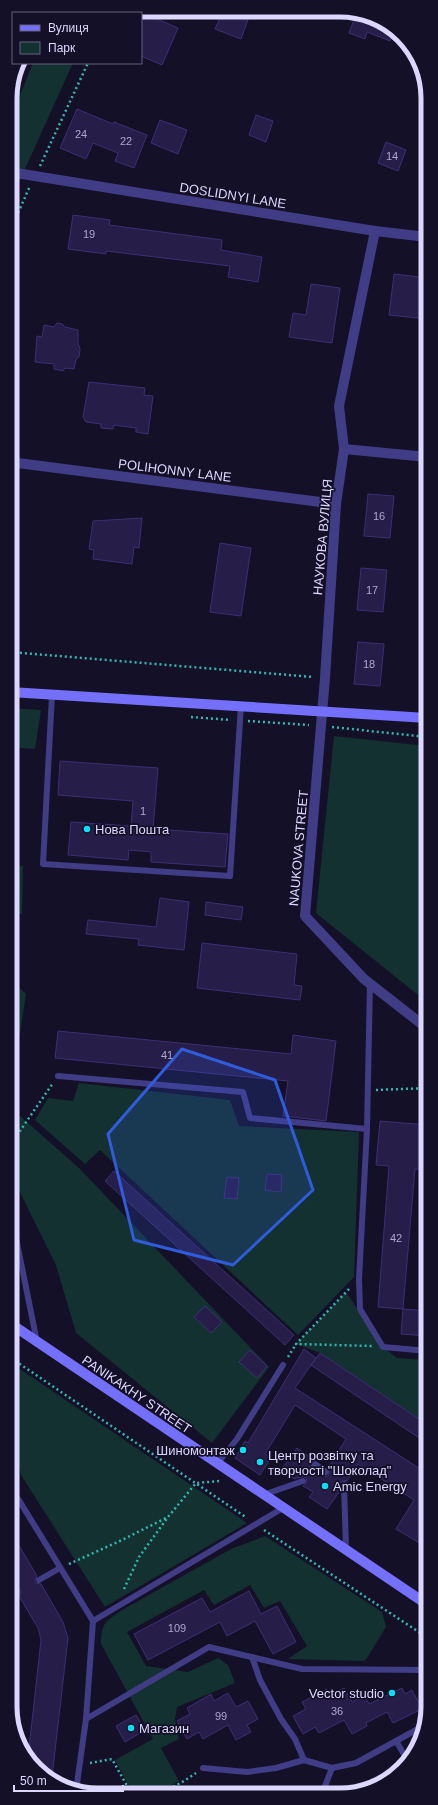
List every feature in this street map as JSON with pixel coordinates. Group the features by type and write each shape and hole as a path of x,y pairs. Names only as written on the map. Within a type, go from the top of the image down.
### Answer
{"street":[{"name":"DOSLIDNYI LANE","path":"17,173 375,231 421,236"},
{"name":"НАУКОВА ВУЛИЦЯ","path":"323,710 336,504 344,449 339,406 375,231"},
{"path":"344,449 421,456"},
{"name":"POLIHONNY LANE","path":"17,463 336,504"},
{"path":"17,692 323,710 421,717"},
{"name":"NAUKOVA STREET","path":"323,710 305,916 370,983 421,1023"},
{"name":"PANIKAKHY STREET","path":"17,1328 262,1495 346,1549 421,1601"}],"lane":[{"path":"52,695 43,864 230,876 241,705"},
{"path":"370,983 367,1128 360,1309 383,1347 421,1350"},
{"path":"58,1076 243,1092 250,1118 367,1128"},
{"path":"17,1244 36,1342"},
{"path":"217,1464 238,1439 283,1365"},
{"path":"314,1466 315,1464 326,1472"},
{"path":"262,1495 303,1481"},
{"path":"344,1484 346,1549"},
{"path":"17,1498 93,1621 86,1719 77,1785"},
{"path":"93,1621 283,1508"},
{"path":"39,1580 60,1568"},
{"path":"86,1719 208,1647 302,1669 421,1670"},
{"path":"252,1657 260,1680 281,1719 295,1739 304,1760"},
{"path":"203,1768 247,1772 276,1768 304,1760 332,1768 356,1763 418,1728"},
{"path":"396,1741 405,1755"},
{"path":"324,1788 332,1768"}],"path":[{"path":"17,216 88,64"},
{"path":"17,653 326,678"},
{"path":"185,717 321,725 421,736"},
{"path":"17,1135 58,1076"},
{"path":"368,1090 421,1088"},
{"path":"283,1365 296,1344 360,1279"},
{"path":"296,1344 383,1347"},
{"path":"17,1362 421,1633"},
{"path":"119,1592 125,1588 139,1557 168,1517 196,1483 220,1481"},
{"path":"60,1568 168,1517"},
{"path":"79,1765 112,1759 128,1788"},
{"path":"171,1788 203,1768"}],"highlighted area":[{"path":"182,1049 275,1080 313,1190 233,1265 134,1240 108,1134"}],"green space":[{"path":"33,64 73,64 17,187 17,103"},
{"path":"17,708 41,710 35,749 17,748"},
{"path":"334,736 421,745 421,997 316,913"},
{"path":"17,866 23,866 22,914 17,914"},
{"path":"17,986 26,994 20,1034 17,1036"},
{"path":"79,1083 230,1100 239,1126 359,1132 354,1277 298,1335 100,1150 85,1164 35,1120 48,1098 73,1101"},
{"path":"17,1113 79,1168 269,1367 212,1443 76,1333 56,1265 17,1186"},
{"path":"346,1292 383,1347 397,1358 421,1360 421,1420 320,1353 296,1344"},
{"path":"17,1367 247,1523 105,1607 21,1475 17,1459"},
{"path":"265,1536 382,1612 386,1627 365,1661 288,1659 307,1646 280,1601 264,1608 250,1585 214,1605 204,1590 127,1632 146,1666 188,1672 218,1658 228,1665 235,1683 177,1707 175,1719 179,1739 161,1748 179,1781 167,1788 130,1788 115,1760 153,1739 101,1644 103,1627 108,1620 122,1610 231,1549"}],"building":[{"path":"142,17 153,17 178,28 162,65 142,56"},
{"path":"220,17 249,17 241,39 215,29"},
{"path":"354,19 371,23 381,28 391,36 390,41 367,32 365,39 349,33"},
{"path":"77,109 113,124 114,122 147,135 134,168 115,161 118,153 93,143 86,159 60,148"},
{"path":"256,115 273,121 266,142 249,135"},
{"path":"160,120 187,130 178,154 151,143"},
{"path":"386,142 406,150 398,171 378,163"},
{"path":"73,215 110,220 109,225 222,240 221,250 262,257 258,282 228,277 230,266 106,251 106,254 68,249"},
{"path":"394,274 421,277 421,318 389,315"},
{"path":"311,284 340,288 332,343 289,337 293,313 306,315"},
{"path":"57,323 62,324 65,327 78,330 78,343 80,349 79,357 76,359 74,369 65,368 63,371 54,369 54,364 35,362 37,336 42,337 44,325 54,327"},
{"path":"89,382 145,388 144,395 153,396 148,434 136,432 136,428 114,425 113,429 101,428 101,424 86,422 83,417"},
{"path":"368,494 394,496 390,538 364,536"},
{"path":"142,518 139,548 134,547 132,564 93,559 94,550 89,549 93,521"},
{"path":"220,543 251,548 241,616 210,612"},
{"path":"361,568 387,570 383,612 357,610"},
{"path":"358,642 384,644 380,686 354,684"},
{"path":"60,761 158,768 153,829 228,834 225,867 151,862 151,852 129,850 128,860 68,855 71,822 131,826 133,801 58,795"},
{"path":"160,898 189,902 184,950 138,945 139,939 86,934 88,920 156,927"},
{"path":"206,902 243,907 241,920 205,915"},
{"path":"202,943 297,954 294,985 302,986 300,1000 197,988"},
{"path":"58,1031 291,1054 293,1035 336,1041 326,1121 283,1116 288,1081 55,1058"},
{"path":"380,1121 421,1124 421,1169 415,1169 403,1309 378,1307 389,1166 376,1165"},
{"path":"114,1171 294,1335 285,1345 105,1181"},
{"path":"267,1174 282,1175 281,1192 265,1190"},
{"path":"227,1177 239,1178 237,1199 224,1198"},
{"path":"205,1306 222,1322 211,1333 194,1317"},
{"path":"403,1309 421,1310 421,1335 401,1334"},
{"path":"304,1349 316,1358 295,1388 421,1469 421,1544 396,1529 414,1500 358,1464 347,1481 343,1480 340,1482 340,1491 327,1509 309,1497 313,1492 303,1486 307,1482 306,1477 294,1479 281,1470 297,1448 314,1460 310,1464 310,1469 316,1470 324,1476 328,1476 330,1472 328,1468 346,1439 295,1405 265,1454 271,1458 260,1475 235,1458 245,1441 248,1443"},
{"path":"250,1350 267,1366 257,1378 239,1362"},
{"path":"320,1353 421,1420 421,1439 311,1365"},
{"path":"17,1542 37,1576 35,1583 41,1584 63,1622 68,1638 52,1774 37,1760 29,1749 41,1640 38,1628 19,1596 21,1590 17,1589"},
{"path":"249,1591 261,1614 277,1606 296,1642 273,1654 255,1621 227,1636 220,1622 148,1660 134,1634 202,1598 210,1612"},
{"path":"344,1688 352,1702 364,1695 369,1704 402,1688 405,1694 412,1690 421,1709 393,1723 387,1712 366,1723 367,1726 352,1734 344,1720 319,1733 315,1727 303,1734 293,1716 306,1709 302,1702 327,1689 330,1695"},
{"path":"228,1693 236,1707 248,1701 258,1719 247,1725 251,1732 236,1740 228,1725 203,1739 199,1732 187,1739 177,1721 190,1714 187,1708 211,1694 214,1701"},
{"name":"Магазин","path":"136,1715 145,1730 125,1742 116,1726"}],"place":[{"name":"Нова Пошта","path":"87,829"},
{"name":"Шиномонтаж","path":"243,1450"},
{"name":"Центр розвітку та творчості \"Шоколад\"","path":"260,1462"},
{"name":"Amic Energy","path":"325,1486"},
{"name":"Vector studio","path":"392,1693"},
{"name":"Магазин","path":"131,1728"}]}
